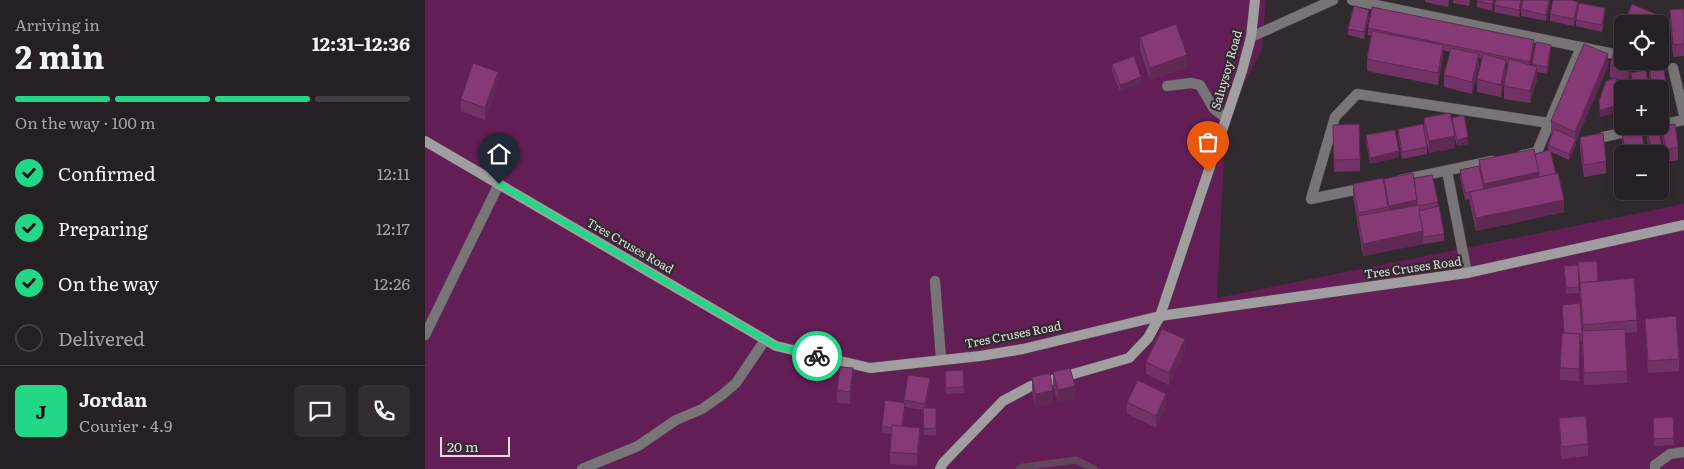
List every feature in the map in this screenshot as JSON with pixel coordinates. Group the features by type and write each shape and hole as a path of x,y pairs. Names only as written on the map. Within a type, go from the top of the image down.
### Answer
{"main road":[{"name":"Saluysoy Road","path":"940,469 943,462 1003,401 1031,386 1129,358 1148,338 1160,316 1226,118 1251,37 1255,0"},
{"name":"Tres Cruses Road","path":"425,141 776,346 870,368 980,356 1023,349 1160,316 1467,273 1684,225"}],"street":[{"path":"1251,37 1333,0"},
{"path":"1352,0 1614,54"},
{"path":"1549,123 1357,94 1335,117 1311,199 1537,152 1581,47"},
{"path":"1673,68 1684,115"},
{"path":"1167,86 1191,83 1200,85 1214,108 1226,118"},
{"path":"1669,123 1684,120"},
{"path":"1603,137 1614,135"},
{"path":"1447,171 1467,273"},
{"path":"425,335 499,184"},
{"path":"935,281 941,359"},
{"path":"582,469 638,446 676,420 702,409 722,395 736,383 765,340"},
{"path":"1655,469 1655,465 1670,454 1684,452"}],"shaded area":[{"path":"425,0 1266,0 1262,49 1226,118 1217,298 1684,204 1684,469 425,469"}],"building":[{"path":"1477,0 1493,0 1492,4"},
{"path":"1496,0 1521,0 1519,10 1494,5"},
{"path":"1523,0 1549,0 1546,15 1521,9"},
{"path":"1553,0 1578,2 1574,19 1550,14"},
{"path":"1579,3 1605,8 1602,25 1576,20"},
{"path":"1632,4 1658,15 1628,15"},
{"path":"1354,6 1369,10 1364,32 1348,29"},
{"path":"1372,7 1534,40 1530,62 1368,28"},
{"path":"1684,9 1684,44 1673,45 1670,10"},
{"path":"1176,24 1187,55 1150,68 1140,37"},
{"path":"1372,31 1443,45 1438,73 1367,59"},
{"path":"1536,42 1551,45 1547,67 1532,64"},
{"path":"1584,44 1608,54 1575,132 1551,121"},
{"path":"1451,48 1479,54 1472,82 1444,75"},
{"path":"1614,52 1614,66 1610,65"},
{"path":"1483,54 1506,60 1501,85 1477,79"},
{"path":"1134,56 1141,77 1120,85 1112,64"},
{"path":"1509,59 1537,67 1530,91 1504,86"},
{"path":"473,63 498,72 485,108 461,99"},
{"path":"1646,70 1648,80 1632,80 1631,73"},
{"path":"1650,70 1664,70 1665,80 1651,80"},
{"path":"1616,78 1616,80 1614,80 1614,106 1600,110 1599,101 1606,81"},
{"path":"1450,113 1455,136 1429,141 1424,118"},
{"path":"1464,115 1468,137 1457,140 1452,118"},
{"path":"1359,124 1360,159 1334,160 1333,125"},
{"path":"1423,124 1427,147 1402,152 1398,129"},
{"path":"1675,124 1678,147 1669,149 1669,145 1665,145 1664,135 1669,135 1669,125"},
{"path":"1554,129 1576,139 1569,154 1548,145"},
{"path":"1395,130 1399,151 1370,158 1366,135"},
{"path":"1603,133 1606,161 1584,165 1580,137"},
{"path":"1622,135 1642,135 1644,145 1624,145"},
{"path":"1648,135 1660,135 1662,145 1650,145"},
{"path":"1534,149 1539,172 1484,184 1479,160"},
{"path":"1550,150 1556,174 1539,177 1535,154"},
{"path":"1479,166 1484,189 1465,193 1460,170"},
{"path":"1413,173 1417,200 1389,206 1384,179"},
{"path":"1558,173 1564,200 1476,218 1470,192"},
{"path":"1432,175 1438,202 1417,206 1414,178"},
{"path":"1383,178 1388,207 1358,213 1353,184"},
{"path":"1419,205 1423,231 1363,244 1358,216"},
{"path":"1439,206 1444,234 1423,237 1419,211"},
{"path":"1597,261 1598,281 1580,283 1578,262"},
{"path":"1578,265 1579,287 1566,288 1564,266"},
{"path":"1634,278 1637,320 1583,325 1580,283"},
{"path":"1580,303 1582,335 1564,333 1562,305"},
{"path":"1676,316 1679,359 1648,361 1645,319"},
{"path":"1162,329 1185,339 1169,373 1146,362"},
{"path":"1625,329 1627,371 1584,373 1582,331"},
{"path":"1562,333 1580,334 1579,369 1560,368"},
{"path":"840,367 853,368 850,392 837,390"},
{"path":"1070,368 1075,386 1058,390 1053,372"},
{"path":"963,370 964,387 946,388 945,371"},
{"path":"1050,373 1053,391 1035,394 1032,377"},
{"path":"908,375 930,378 925,404 904,400"},
{"path":"1138,380 1166,394 1156,416 1127,402"},
{"path":"885,400 905,403 902,426 892,425 892,428 882,426"},
{"path":"923,408 936,408 936,428 924,429"},
{"path":"1586,416 1588,444 1561,447 1559,418"},
{"path":"1673,417 1674,438 1654,439 1653,418"},
{"path":"892,425 920,428 917,454 890,452"}],"waterway":[{"path":"1019,469 1076,460 1094,469"}],"way so far":[{"path":"817,356 870,368 980,356 1023,349 1160,316 1208,172"}],"route":[{"path":"499,184 776,346 817,356"}]}
